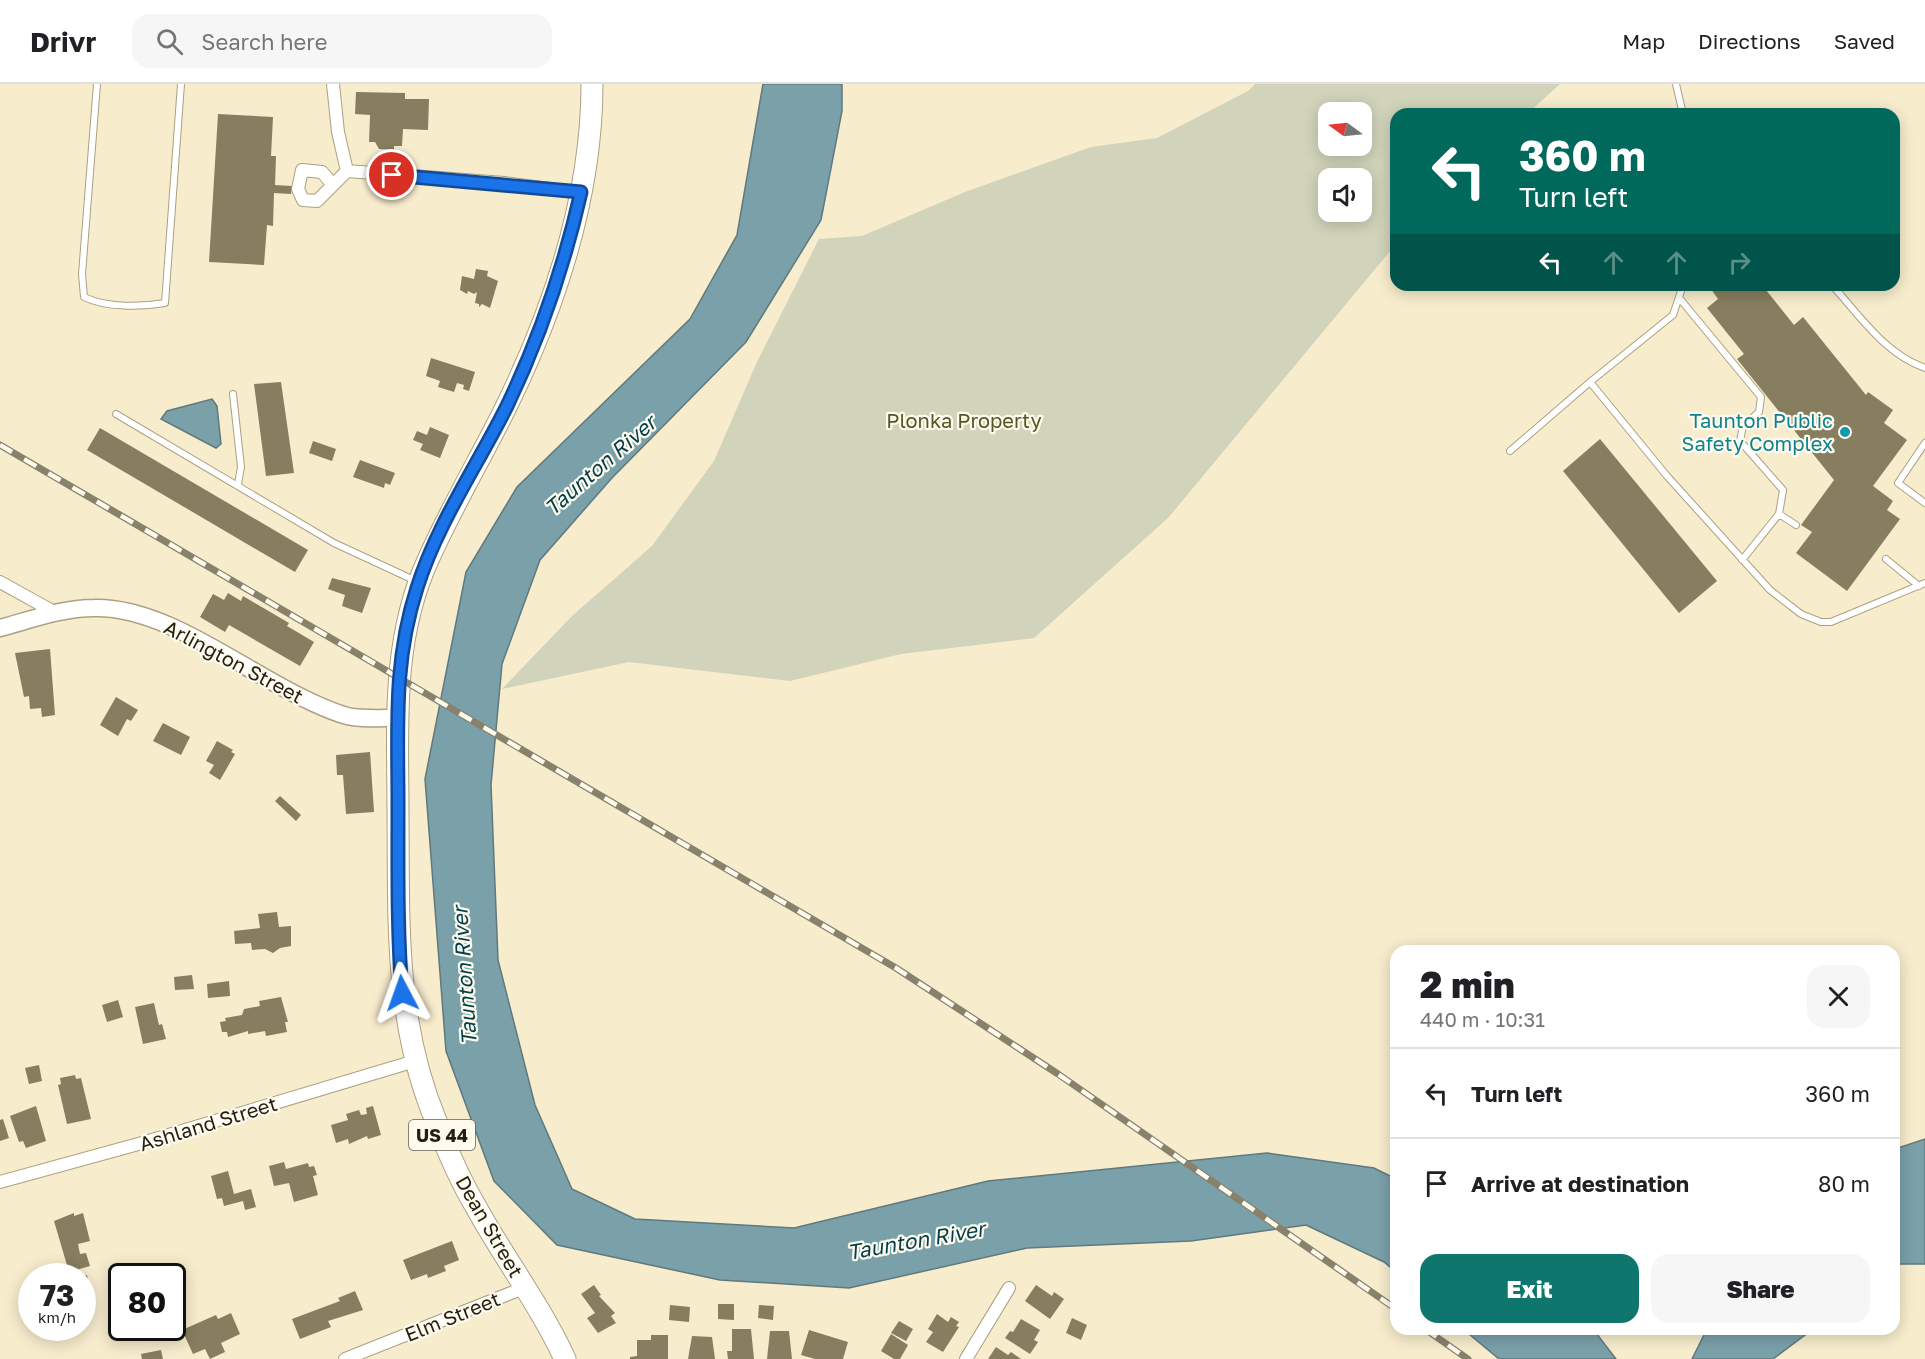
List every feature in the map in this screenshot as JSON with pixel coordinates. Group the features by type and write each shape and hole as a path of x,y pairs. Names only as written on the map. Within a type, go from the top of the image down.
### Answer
{"highway":[{"name":"Dean Street","path":"565,1359 526,1287 475,1206 436,1122 415,1061 404,1006 399,931 398,718 400,657 419,582 438,537 533,348 562,268 581,192 589,139 592,84"}],"street":[{"path":"333,84 338,132 347,171"},
{"path":"333,185 347,171 504,183 581,192"},
{"path":"0,582 56,613"},
{"name":"Arlington Street","path":"0,628 56,613 105,608 164,621 246,669 333,711 351,717 398,718"},
{"name":"Ashland Street","path":"0,1182 142,1143 415,1061"},
{"name":"Elm Street","path":"345,1359 526,1287"},
{"path":"966,1359 1009,1288"}],"lane":[{"path":"98,84 82,274 84,297 97,303 152,305 165,303 181,84"},
{"path":"1676,84 1682,108"},
{"path":"1510,451 1673,315 1682,291"},
{"path":"1838,291 1898,355 1925,368"},
{"path":"1680,298 1761,397 1759,412 1743,426 1740,441 1783,490 1779,514 1742,560"},
{"path":"1590,382 1667,476 1742,560 1781,599 1802,614 1821,622 1831,622 1922,585"},
{"path":"233,394 241,467 238,484"},
{"path":"116,414 238,484 334,543 419,582"},
{"path":"1925,443 1898,483 1925,503"},
{"path":"1779,514 1796,525"},
{"path":"1886,560 1922,585"}],"green space":[{"name":"Plonka Property","path":"1255,84 1560,84 1534,108 1390,108 1390,251 1168,518 1034,638 901,654 790,681 629,662 502,689 572,616 652,546 714,461 757,362 819,239 862,236 965,192 1091,147 1157,138 1248,91"}],"water":[{"name":"Taunton River","path":"763,84 842,84 842,111 821,220 746,342 611,479 540,560 502,664 491,785 498,960 535,1105 572,1189 635,1219 794,1228 988,1181 1267,1153 1374,1168 1390,1176 1390,1267 1306,1225 1191,1241 1027,1248 849,1288 720,1280 557,1245 494,1181 446,1051 425,779 466,572 517,487 690,319 737,235"},
{"path":"212,399 217,406 221,444 216,448 161,419 167,411"},
{"path":"1925,1139 1925,1264 1900,1264 1900,1147"},
{"path":"1470,1335 1598,1335 1616,1359 1499,1359"},
{"path":"1704,1335 1805,1335 1773,1359 1692,1359"}],"building":[{"path":"356,92 405,93 405,99 429,99 428,130 403,129 402,146 394,146 394,150 379,149 375,142 369,142 370,115 355,114"},
{"path":"218,114 273,117 271,156 276,156 275,185 292,186 291,194 274,193 273,226 267,225 264,265 209,262"},
{"path":"476,269 488,271 487,276 498,281 490,308 482,304 479,307 479,304 475,303 477,292 474,294 468,291 467,294 460,290 462,276 474,279"},
{"name":"Taunton Public Safety Complex","path":"1712,291 1767,291 1794,325 1803,317 1866,395 1868,392 1893,410 1884,423 1907,440 1873,486 1893,501 1887,510 1900,519 1847,591 1796,553 1812,532 1801,525 1834,480 1737,359 1744,354 1707,308 1718,299"},
{"path":"431,358 475,372 469,391 463,389 464,385 457,383 454,392 438,387 440,381 426,376"},
{"path":"281,382 294,473 266,476 254,384"},
{"path":"430,427 449,435 440,458 420,450 423,444 413,440 417,431 427,435"},
{"path":"100,428 308,550 295,572 87,450"},
{"path":"1600,439 1717,581 1679,613 1563,471"},
{"path":"313,441 336,449 332,461 309,453"},
{"path":"360,460 395,473 390,485 385,483 384,488 353,477"},
{"path":"332,578 371,588 362,613 342,606 345,595 328,589"},
{"path":"228,593 241,601 243,596 289,623 287,626 314,642 300,666 229,625 225,632 200,617 213,594 224,600"},
{"path":"50,649 55,715 42,717 41,708 30,709 29,696 24,697 15,653"},
{"path":"116,697 138,710 131,721 127,719 118,736 100,725"},
{"path":"163,723 190,737 181,755 153,741"},
{"path":"217,741 233,750 231,752 235,754 220,780 209,773 214,765 206,761"},
{"path":"370,752 374,812 346,814 343,775 337,775 336,755"},
{"path":"280,796 301,815 296,821 275,801"},
{"path":"277,912 279,927 291,926 291,946 280,948 273,953 265,949 252,950 251,943 235,944 234,931 260,928 258,914"},
{"path":"192,975 194,989 175,990 174,977"},
{"path":"229,981 230,996 208,998 207,984"},
{"path":"281,997 288,1022 285,1022 287,1032 266,1036 265,1031 248,1034 248,1031 228,1037 227,1032 222,1032 220,1022 226,1021 225,1018 242,1015 244,1009 260,1006 259,1001"},
{"path":"118,1000 123,1017 107,1022 102,1005"},
{"path":"154,1003 159,1025 162,1024 166,1039 143,1044 135,1007"},
{"path":"39,1065 42,1081 29,1084 25,1068"},
{"path":"75,1075 76,1079 81,1078 91,1119 67,1124 58,1085 61,1084 60,1078"},
{"path":"36,1106 46,1141 26,1148 23,1141 19,1142 10,1116"},
{"path":"373,1106 381,1135 368,1139 367,1136 349,1144 348,1139 336,1143 331,1125 348,1120 346,1114 359,1110 361,1115 367,1114 366,1108"},
{"path":"3,1119 9,1138 0,1141 0,1120"},
{"path":"284,1162 286,1169 308,1163 309,1167 314,1166 317,1175 313,1176 318,1195 294,1202 289,1183 274,1186 269,1166"},
{"path":"228,1171 234,1194 251,1189 256,1207 245,1210 243,1201 224,1206 222,1198 217,1199 211,1176"},
{"path":"74,1213 74,1216 83,1213 90,1241 78,1244 80,1254 86,1253 89,1263 66,1263 54,1221"},
{"path":"452,1241 459,1260 444,1266 446,1271 428,1278 427,1274 411,1280 403,1260"},
{"path":"594,1285 601,1295 599,1296 615,1313 611,1316 616,1323 598,1333 587,1318 595,1313 581,1294"},
{"path":"1036,1285 1052,1296 1054,1292 1064,1299 1050,1319 1025,1301"},
{"path":"355,1291 363,1310 328,1321 331,1327 300,1339 292,1319 340,1301 338,1298"},
{"path":"718,1304 734,1304 734,1320 718,1319"},
{"path":"670,1305 690,1307 689,1322 669,1320"},
{"path":"759,1305 774,1306 773,1320 758,1318"},
{"path":"231,1313 240,1334 221,1343 225,1352 210,1359 205,1349 193,1354 186,1339 186,1328 216,1315 218,1319"},
{"path":"937,1314 948,1322 951,1317 959,1322 956,1326 959,1327 943,1352 926,1342 933,1332 928,1329"},
{"path":"1072,1318 1087,1325 1081,1340 1066,1333"},
{"path":"1021,1319 1040,1330 1034,1340 1038,1342 1030,1354 1005,1338 1010,1331 1013,1332"},
{"path":"899,1321 913,1329 906,1341 891,1333"},
{"path":"732,1329 751,1329 754,1359 728,1359 727,1351 732,1351"},
{"path":"809,1330 848,1342 843,1359 815,1359 801,1355"},
{"path":"770,1331 789,1331 792,1359 767,1359"},
{"path":"891,1334 908,1345 900,1359 894,1359 881,1351"},
{"path":"651,1335 668,1335 668,1359 630,1359 630,1357 637,1356 637,1340 651,1340"},
{"path":"692,1336 712,1337 715,1359 688,1359"},
{"path":"996,1347 1008,1355 1011,1352 1021,1359 988,1359"},
{"path":"161,1350 163,1359 142,1359 141,1354"}],"railway":[{"path":"0,445 896,968 1058,1074 1390,1305"},
{"path":"1434,1335 1468,1359"}],"place":[{"name":"Taunton Public Safety Complex","path":"1845,432"}],"route":[{"path":"392,175 504,183 581,192 562,268 541,329 507,406 438,537 417,588 402,644 398,676 398,718 399,931 402,993"}]}
